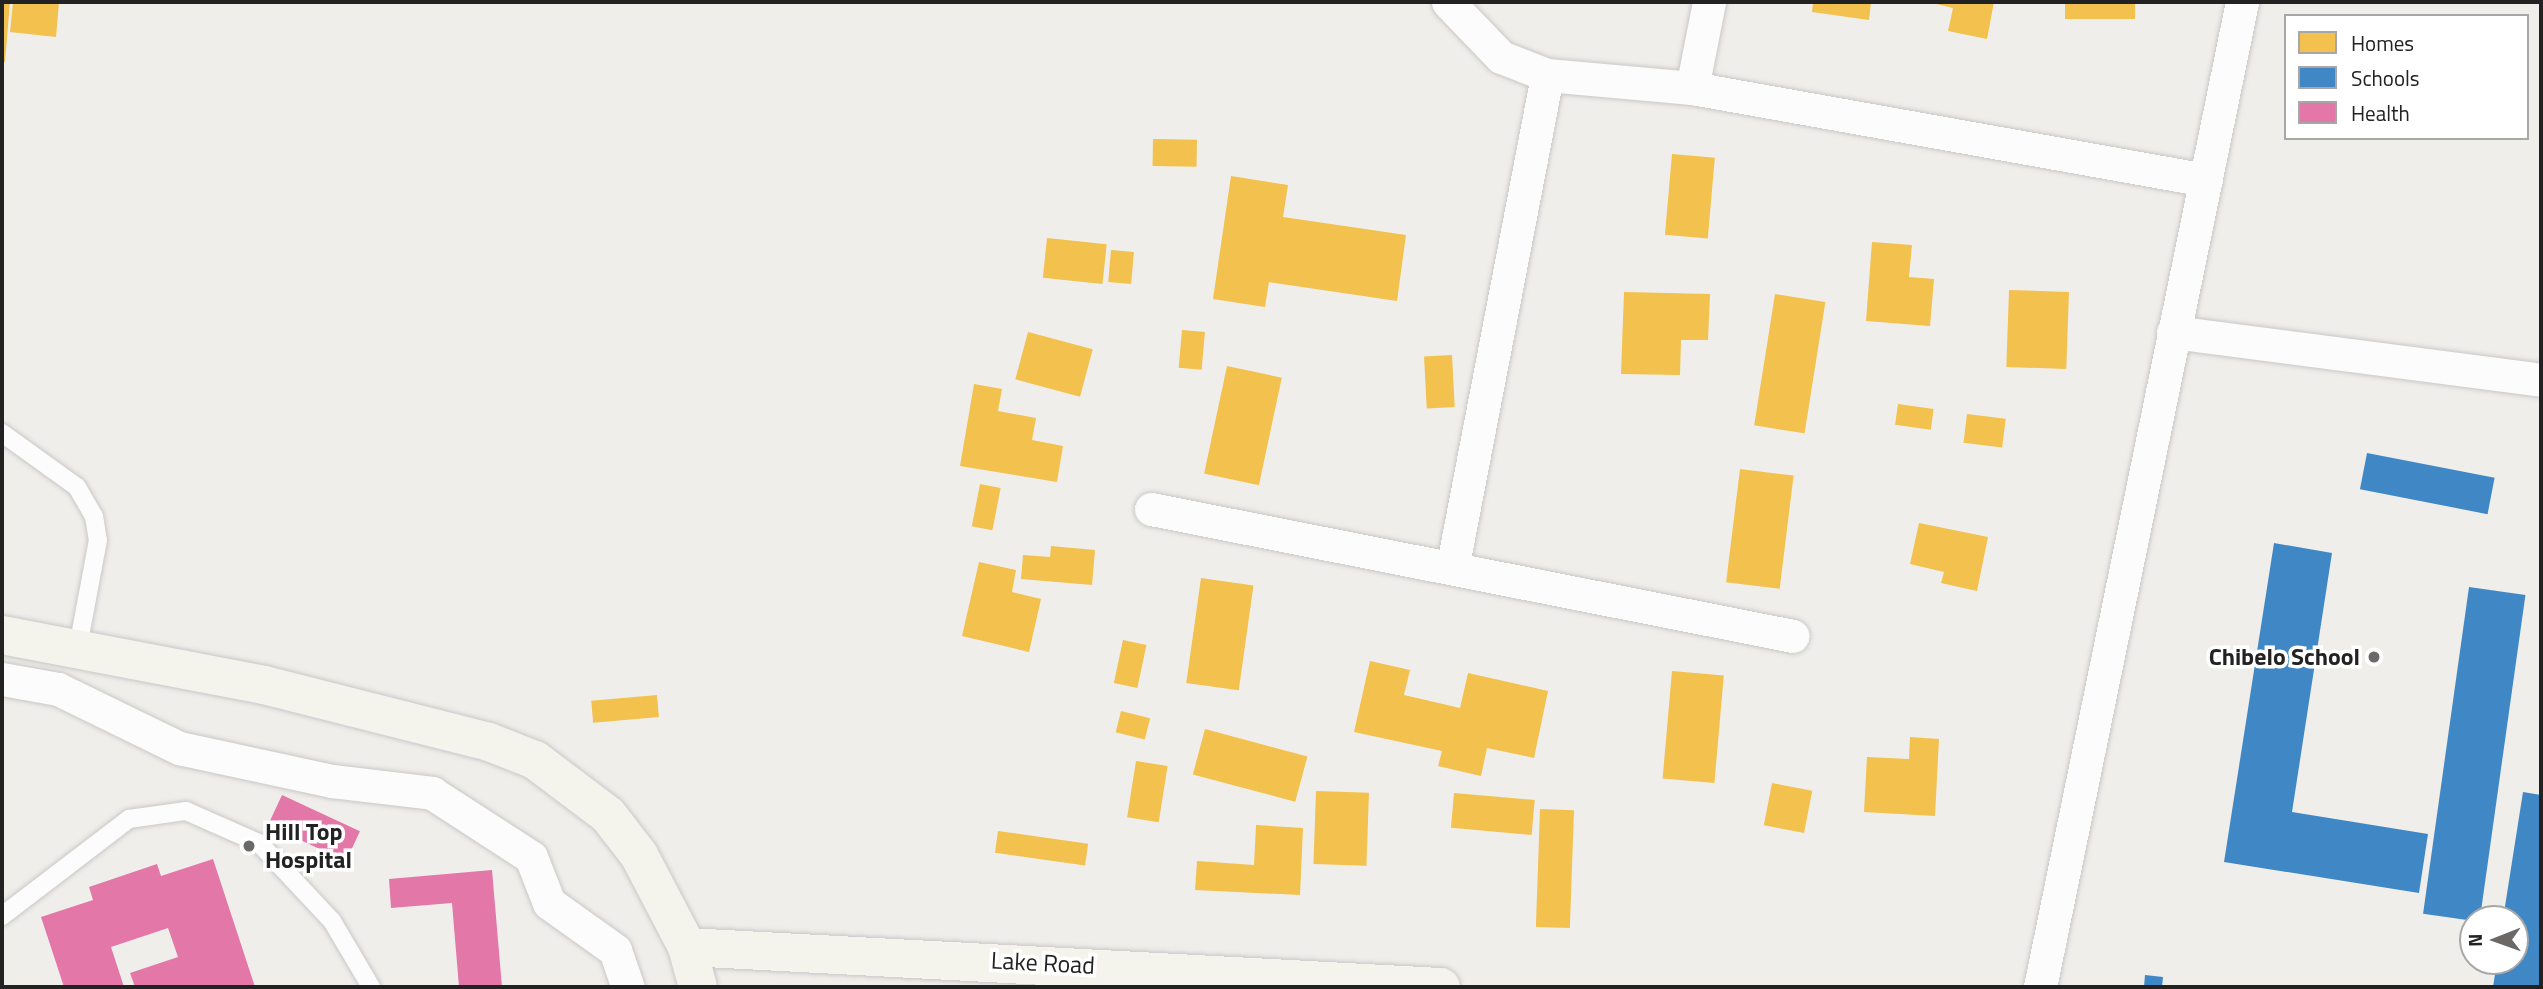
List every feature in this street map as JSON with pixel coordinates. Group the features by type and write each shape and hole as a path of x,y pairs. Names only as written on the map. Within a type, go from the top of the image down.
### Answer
{"main road":[{"path":"2,635 78,647 264,685 489,742 535,760 608,815 639,855 687,947 698,987"},
{"name":"Lake Road","path":"687,947 1098,976 1441,987"}],"street":[{"path":"1448,2 1501,57 1547,75 1692,88 2206,180"},
{"path":"1692,88 1709,2"},
{"path":"2040,987 2242,2"},
{"path":"1453,564 1547,75"},
{"path":"2173,332 2541,380"},
{"path":"1151,509 1453,564 1793,636"},
{"path":"2,678 58,689 179,748 332,782 432,793 531,856 549,903 615,950 628,987"}],"lane":[{"path":"2,433 77,487 94,516 98,540 78,647"},
{"path":"2,916 129,819 186,811 259,844 332,921 371,987"}],"building: Homes":[{"path":"2,2 10,2 5,62 2,62"},
{"path":"13,2 59,2 56,37 10,32"},
{"path":"1813,2 1871,2 1869,20 1812,12"},
{"path":"1928,2 1994,2 1987,39 1948,31 1953,8"},
{"path":"2065,2 2135,2 2135,19 2065,19"},
{"path":"1153,139 1197,140 1197,167 1153,166"},
{"path":"1672,154 1715,158 1708,238 1665,235"},
{"path":"1231,176 1288,185 1283,217 1406,235 1397,301 1269,282 1265,307 1213,299"},
{"path":"1047,238 1107,244 1102,284 1043,278"},
{"path":"1872,242 1912,245 1909,277 1934,279 1930,326 1866,321"},
{"path":"1111,250 1134,252 1131,284 1108,282"},
{"path":"2009,290 2069,292 2066,369 2006,367"},
{"path":"1624,292 1710,294 1708,340 1681,340 1680,375 1621,374"},
{"path":"1775,294 1825,302 1805,433 1754,425"},
{"path":"1182,330 1205,332 1202,370 1179,368"},
{"path":"1028,332 1093,349 1080,397 1015,379"},
{"path":"1452,355 1455,407 1427,408 1424,356"},
{"path":"1227,366 1282,378 1259,485 1204,474"},
{"path":"974,384 1002,389 998,411 1036,418 1032,440 1063,446 1057,482 960,466"},
{"path":"1898,404 1934,409 1931,430 1895,425"},
{"path":"1967,414 2006,419 2002,448 1963,443"},
{"path":"1740,469 1794,476 1780,589 1726,582"},
{"path":"980,484 1001,488 992,530 972,526"},
{"path":"1919,523 1988,537 1977,591 1941,583 1944,572 1910,564"},
{"path":"1051,546 1095,550 1092,585 1021,579 1023,555 1050,557"},
{"path":"979,562 1016,570 1012,592 1041,599 1029,652 962,636"},
{"path":"1201,578 1253,585 1239,690 1186,683"},
{"path":"1123,640 1146,645 1137,688 1114,683"},
{"path":"1370,661 1410,670 1404,695 1460,708 1468,673 1548,691 1534,758 1487,748 1481,776 1438,766 1442,751 1354,732"},
{"path":"1672,671 1724,676 1714,783 1663,779"},
{"path":"657,695 659,717 593,723 591,701"},
{"path":"1121,711 1150,718 1145,740 1116,732"},
{"path":"1205,729 1307,756 1295,802 1193,774"},
{"path":"1910,737 1939,739 1935,816 1864,812 1867,757 1909,759"},
{"path":"1136,761 1168,766 1159,822 1127,817"},
{"path":"1772,783 1812,791 1804,833 1764,825"},
{"path":"1316,791 1369,793 1366,866 1313,864"},
{"path":"1454,793 1535,800 1532,835 1451,828"},
{"path":"1540,809 1574,810 1570,928 1536,927"},
{"path":"1256,825 1303,828 1300,895 1195,890 1197,861 1254,865"},
{"path":"998,831 1088,844 1085,865 995,853"}],"building: Schools":[{"path":"2367,453 2495,478 2488,514 2360,489"},
{"path":"2274,543 2332,553 2292,812 2428,834 2419,893 2224,862"},
{"path":"2469,587 2525,595 2482,905 2459,905 2459,919 2423,914"},
{"path":"2523,792 2541,795 2541,987 2493,987 2495,975 2529,975 2529,905 2505,905"},
{"path":"2145,975 2163,977 2162,987 2144,987"}],"building: Health":[{"path":"282,795 360,831 346,861 268,825"},
{"path":"213,859 255,987 135,987 130,973 178,957 168,928 111,947 124,987 64,987 41,917 93,900 89,887 157,864 161,876"},
{"path":"492,870 502,987 459,987 452,903 391,908 389,879"}],"place":[{"name":"Chibelo School","path":"2374,657"},
{"name":"Hill Top Hospital","path":"249,846"}]}
